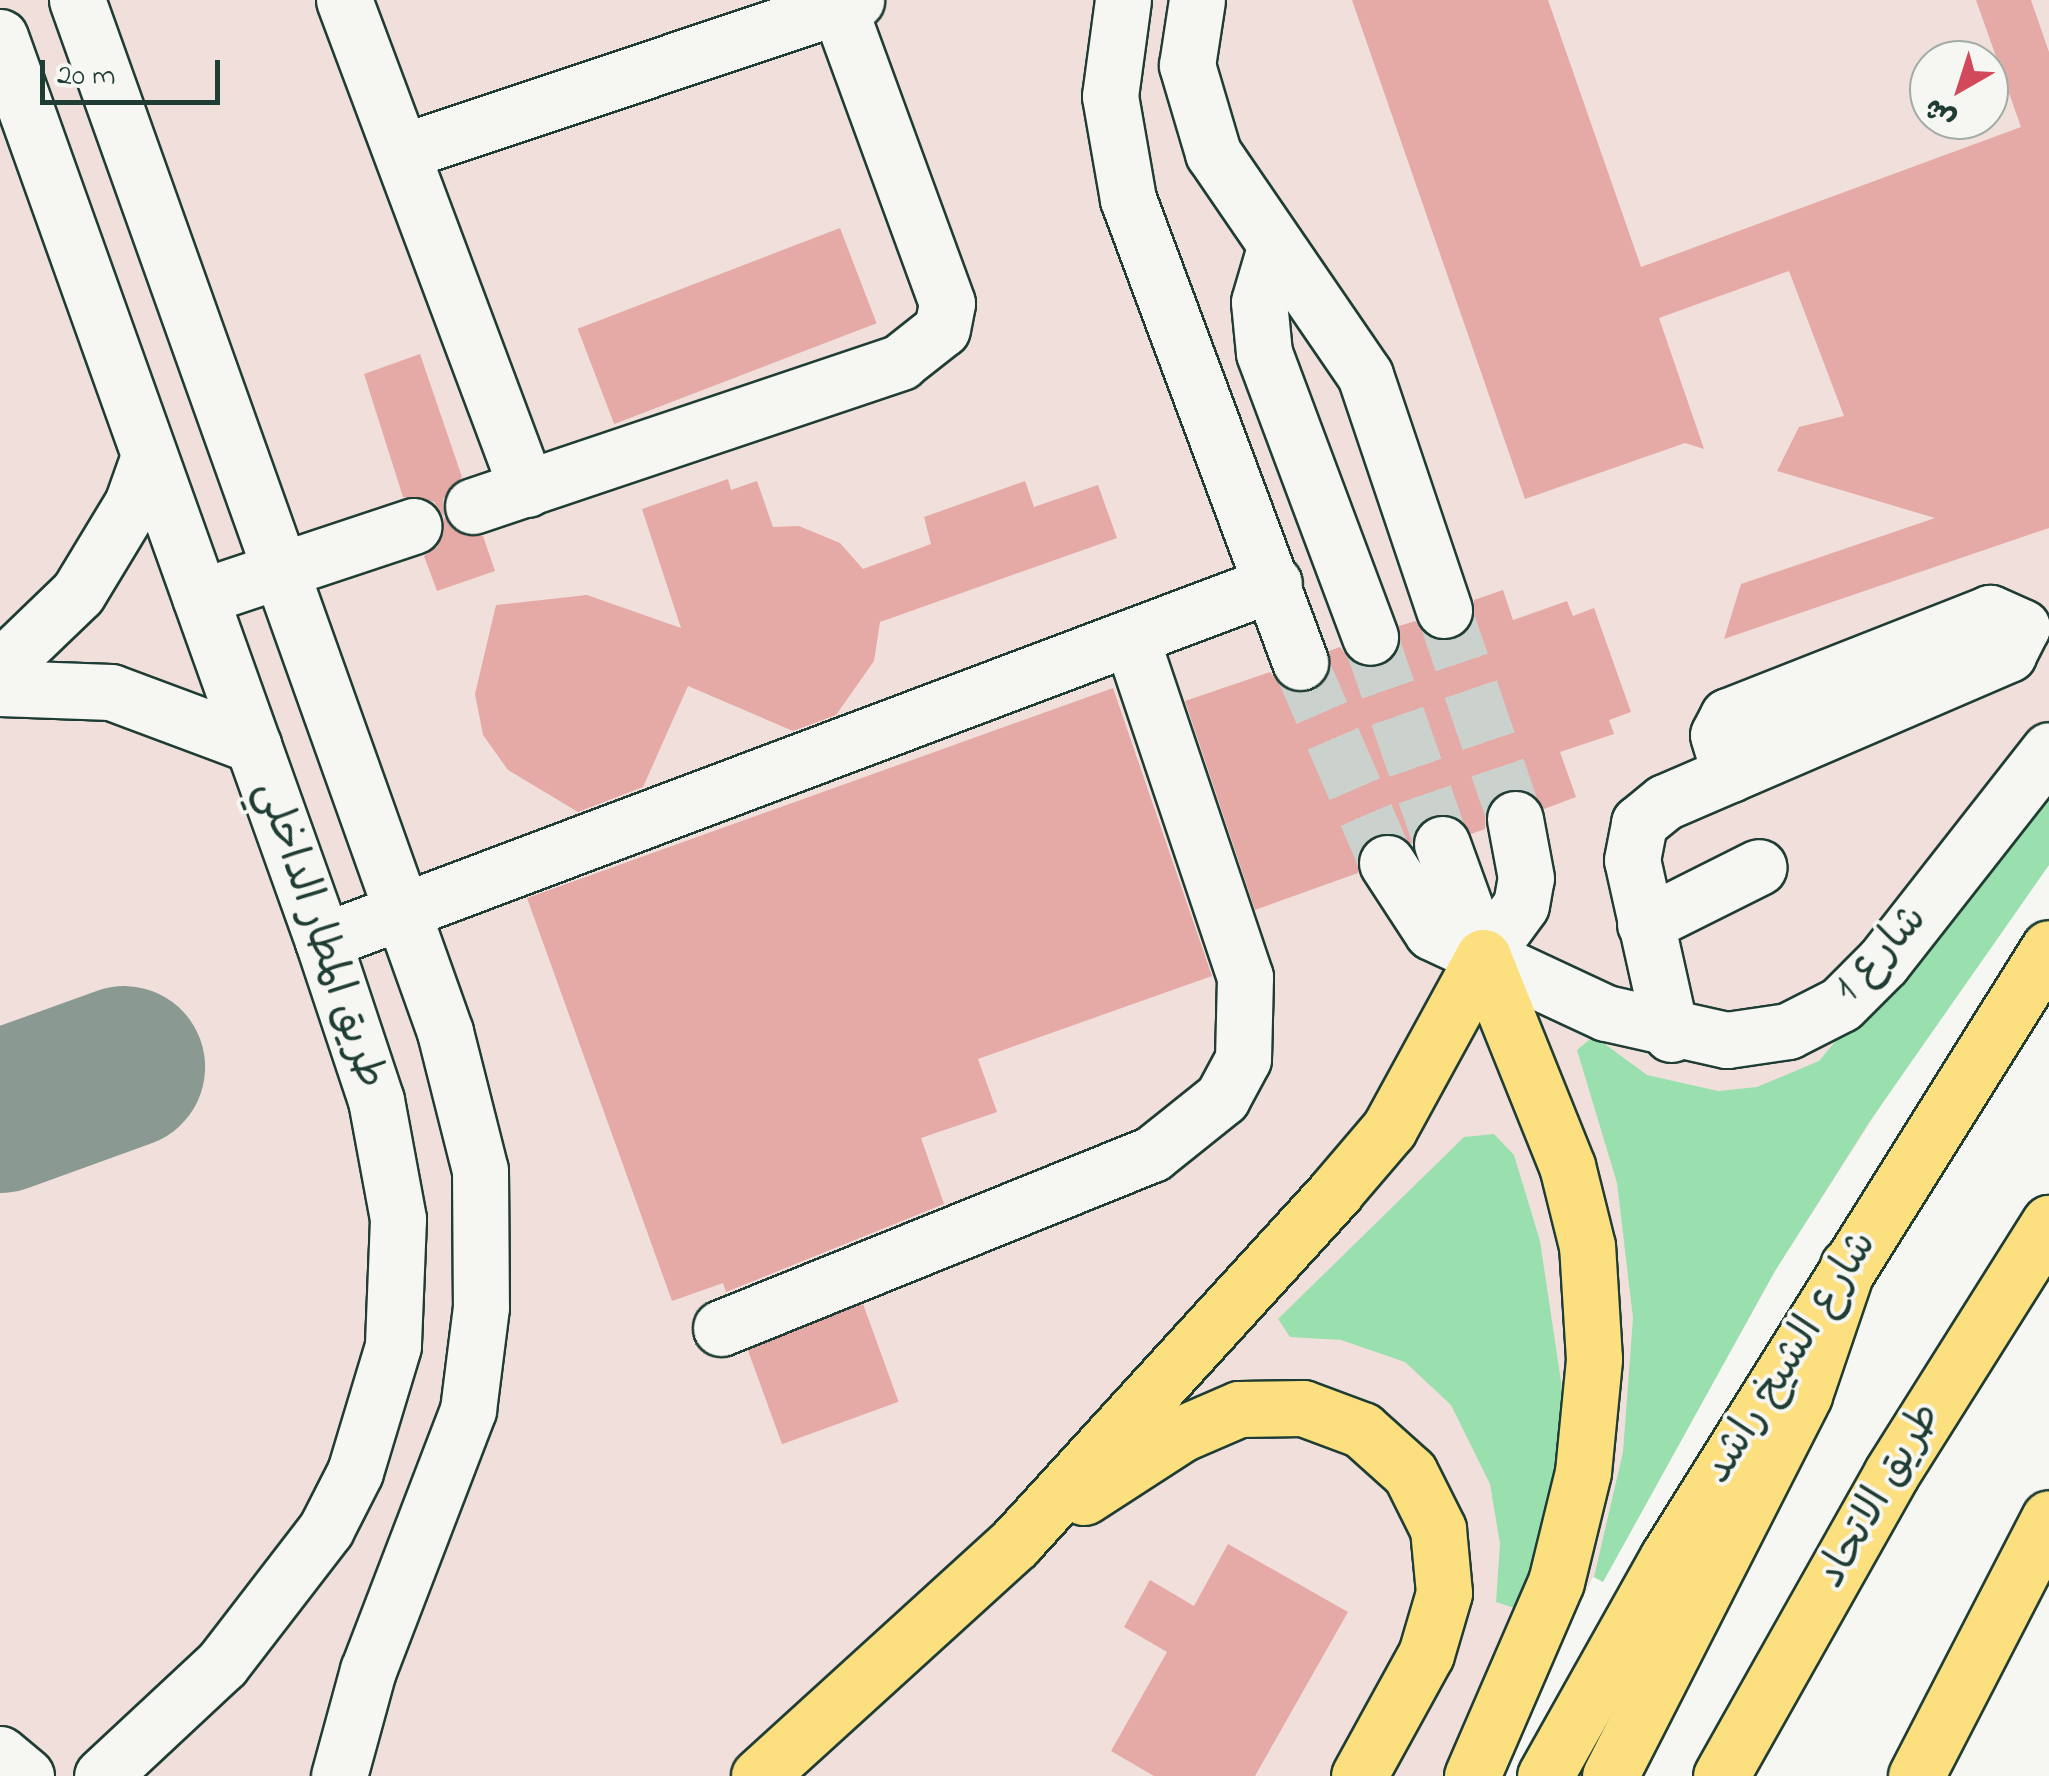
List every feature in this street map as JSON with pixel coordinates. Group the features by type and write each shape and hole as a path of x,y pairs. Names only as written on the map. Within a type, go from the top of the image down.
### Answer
{"main road":[{"name":"شارع الشيخ راشد","path":"1546,1776 1848,1266 2049,948"},
{"path":"759,1776 1015,1543 1388,1128 1483,957"},
{"path":"1472,1776 1556,1582 1583,1472 1594,1359 1588,1246 1567,1166 1483,957"},
{"name":"طريق الاتحاد","path":"1721,1776 1890,1474 2049,1223"},
{"path":"1610,1776 1804,1395 1848,1266"},
{"path":"1015,1543 1181,1434 1240,1409 1303,1408 1362,1430 1410,1473 1438,1529 1444,1593 1426,1654 1359,1776"},
{"path":"1916,1776 2049,1518"}],"street":[{"path":"77,0 276,572 445,1032 480,1170 481,1307 456,1453 368,1670 338,1776"},
{"path":"344,0 527,488"},
{"path":"1123,0 1110,96 1123,181 1300,662"},
{"path":"1198,0 1187,65 1195,106 1274,250 1366,375 1444,610"},
{"path":"402,152 844,2 947,303 942,329 900,362 473,506"},
{"name":"طريق المطار الداخلي","path":"0,37 376,1100 398,1219 393,1346 377,1410 348,1486 290,1583 222,1664 102,1776"},
{"path":"1274,250 1259,302 1264,353 1370,637"},
{"path":"0,668 78,593 132,504 149,456"},
{"path":"200,597 414,526"},
{"path":"322,941 1274,583"},
{"path":"1670,1034 1632,860 1639,824 1730,774 2008,654 2022,627 1990,613 1738,711 1718,735 1730,774"},
{"path":"721,1328 1152,1154 1222,1098 1246,1046 1246,977 1131,638"},
{"path":"0,688 112,692 253,745"},
{"name":"شارع 1","path":"1387,863 1432,932 1483,957 1670,1034 1727,1040 1788,1031 1841,1004 1884,962 2049,750"},
{"path":"1483,957 1521,905 1526,878 1514,819"},
{"path":"1442,844 1483,957"},
{"path":"1646,924 1759,867"},
{"path":"0,1754 26,1776"}],"shaded area":[{"path":"0,0 2049,0 2049,865 1954,992 1775,1271 1603,1582 1593,1577 1568,1627 1522,1611 1449,1776 0,1776"}],"green space":[{"path":"2049,785 2049,865 1870,1121 1775,1271 1603,1582 1594,1577 1623,1452 1633,1318 1617,1183 1577,1050 1594,1036 1647,1075 1718,1091 1757,1087 1819,1061"},
{"path":"1494,1134 1514,1155 1540,1241 1562,1388 1559,1462 1521,1610 1496,1602 1500,1544 1490,1484 1451,1405 1405,1362 1341,1340 1290,1337 1278,1319 1464,1137"}],"building":[{"path":"1352,0 1548,0 1641,267 1986,140 2009,140 2009,131 2021,127 2009,93 2009,40 1990,40 1976,0 2031,0 2049,52 2049,528 1724,639 1741,584 1935,518 1777,471 1799,427 1844,416 1789,271 1659,318 1704,449 1685,443 1525,499"},
{"path":"840,228 877,323 614,424 578,329"},
{"path":"420,354 462,477 443,499 444,517 434,502 403,497 364,374"},
{"path":"728,479 731,490 757,481 773,527 799,526 840,543 863,569 931,544 924,517 1025,481 1034,507 1098,485 1117,538 880,622 874,661 836,715 793,731 688,686 643,787 578,812 508,770 483,735 475,694 496,605 587,595 681,628 642,509"},
{"path":"444,517 466,536 483,536 495,571 437,591 424,556 438,546"},
{"path":"1503,590 1513,620 1567,601 1573,616 1594,608 1631,712 1609,720 1614,734 1560,752 1576,797 1544,809 1526,790 1508,789 1486,808 1485,829 1471,834 1461,820 1432,814 1412,844 1386,832 1371,836 1359,850 1358,873 1255,910 1185,701 1270,672 1281,687 1310,692 1325,681 1329,651 1340,647 1351,662 1380,666 1395,656 1399,626 1415,621 1437,640 1455,639 1474,617 1474,600"},
{"path":"1113,688 1212,976 978,1059 997,1112 921,1138 944,1204 726,1292 723,1283 672,1301 527,898"},
{"path":"863,1304 899,1402 782,1444 746,1346"},
{"path":"1228,1544 1348,1612 1255,1776 1154,1776 1111,1751 1167,1652 1124,1627 1150,1580 1194,1606"}],"taxiway":[{"path":"0,1112 124,1067"}],"tunnel":[{"path":"1444,610 1515,819"},
{"path":"1370,637 1442,844"},
{"path":"1300,662 1387,863"}]}
